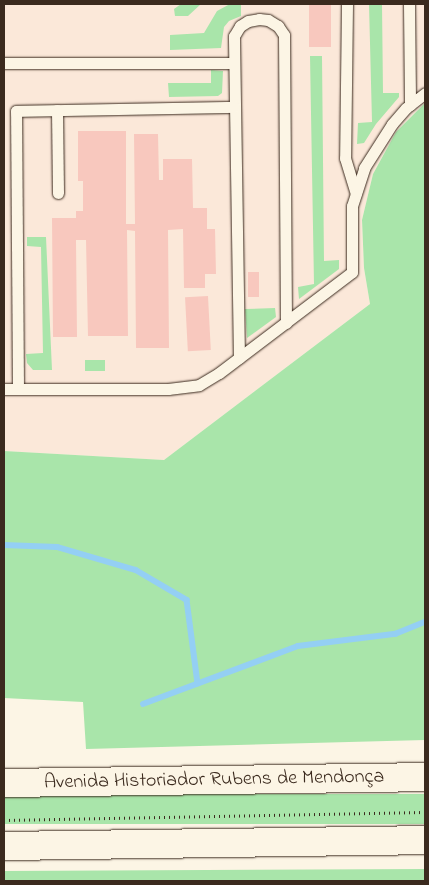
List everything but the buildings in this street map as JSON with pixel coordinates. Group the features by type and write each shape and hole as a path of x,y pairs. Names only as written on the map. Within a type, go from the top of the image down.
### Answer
{"main road":[{"name":"Avenida Historiador Rubens de Mendonça","path":"4,783 425,777"},
{"path":"4,846 425,840"}],"lane":[{"path":"347,4 345,158 356,192"},
{"path":"409,4 410,105"},
{"path":"239,358 234,36 240,26 248,21 259,19 268,20 278,26 284,35 286,323"},
{"path":"4,63 234,63"},
{"path":"4,389 187,388 210,380 352,272 351,220 356,192 364,168 392,124 410,105 425,93"},
{"path":"18,389 16,111 234,107"},
{"path":"58,110 58,193"}],"path":[{"path":"4,820 425,812"}],"shaded area":[{"path":"4,4 425,4 425,103 396,132 373,174 362,220 364,268 370,304 164,460 4,451"}],"green space":[{"path":"181,4 201,4 188,16 175,16 174,9"},
{"path":"230,4 241,4 241,16 229,21 224,27 221,48 170,50 170,35 204,33 217,11"},
{"path":"369,4 382,4 383,93 399,93 399,97 376,124 364,143 357,144 358,123 372,122"},
{"path":"310,56 322,56 324,261 339,260 339,269 299,299 298,287 314,284"},
{"path":"211,70 223,71 222,93 218,96 169,97 168,83 211,83"},
{"path":"425,103 425,740 86,749 83,702 4,698 4,451 164,460 370,304 364,268 362,220 373,174 396,132"},
{"path":"27,237 46,237 52,370 33,370 27,363 26,354 43,353 41,247 27,246"},
{"path":"275,308 276,317 247,338 245,309"},
{"path":"85,360 105,360 105,371 85,371"},
{"path":"4,794 425,794 425,824 4,824"},
{"path":"425,869 425,881 4,881 4,871"}],"waterway":[{"path":"4,545 57,547 136,570 187,600 198,683"},
{"path":"143,704 298,646 395,634 425,622"}]}
